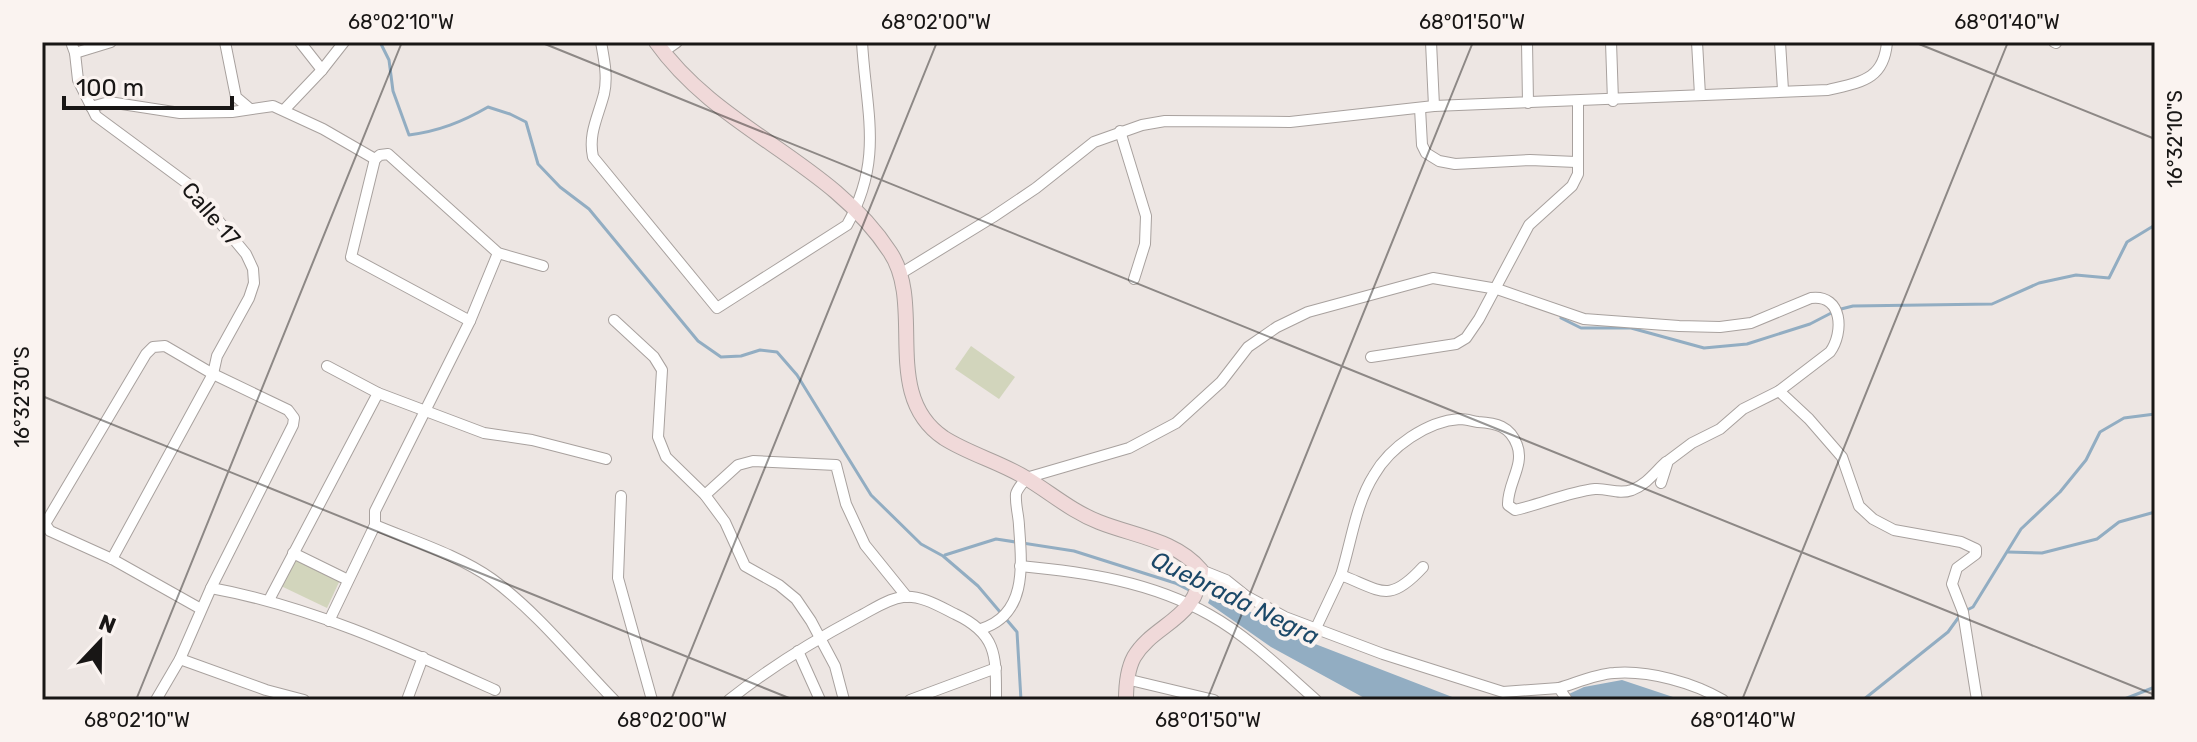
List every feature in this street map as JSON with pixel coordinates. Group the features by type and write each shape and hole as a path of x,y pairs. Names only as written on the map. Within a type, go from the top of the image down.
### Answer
{"main road":[{"path":"659,47 710,101 792,157 855,210 890,252 900,274 907,373 914,400 924,420 944,437 1026,478 1062,504 1098,522 1163,543 1190,557 1201,576 1191,601 1134,658 1126,679 1126,700"}],"street":[{"path":"73,48 111,42"},
{"path":"225,42 236,97 249,108"},
{"path":"300,42 322,70"},
{"path":"284,110 344,42"},
{"path":"601,42 606,73 604,93 589,141 593,157 717,308 847,225 855,210 872,152 862,42"},
{"path":"659,47 677,42"},
{"path":"1431,42 1434,106"},
{"path":"1527,42 1528,103"},
{"path":"1611,42 1613,101"},
{"path":"1697,42 1700,95"},
{"path":"1780,42 1783,90"},
{"path":"900,274 1015,203 1094,142 1120,131 1165,121 1290,122 1434,106 1828,90 1859,83 1878,72 1885,59 1887,42"},
{"name":"Calle 17","path":"73,48 78,80 96,116 188,184 250,262 254,283 217,356 213,374 112,559"},
{"path":"1371,357 1456,344 1466,338 1497,289 1529,225 1572,186 1580,168 1576,162 1578,101"},
{"path":"91,107 109,102 180,113 232,112 273,106 375,159"},
{"path":"1420,108 1422,145 1426,153 1439,161 1455,164 1530,160 1576,162"},
{"path":"1120,131 1146,216 1145,244 1134,279"},
{"path":"470,321 351,257 375,159 380,155 388,154 498,253 543,266"},
{"path":"329,621 375,525 375,511 470,321 498,253"},
{"path":"981,629 997,624 1010,612 1019,588 1016,493 1026,478 1129,448 1176,423 1221,382 1248,347 1277,327 1308,312 1433,278 1497,289 1584,319 1720,327 1751,323 1811,298 1821,297 1837,310 1840,324 1835,345 1824,359 1779,391 1743,409 1720,429 1692,443 1634,489 1618,493 1599,489 1515,510 1508,505 1508,493 1520,463 1518,446 1503,426 1462,419 1434,425 1417,433 1396,449 1374,473 1366,489 1341,575 1316,628"},
{"path":"614,320 654,357 662,370 658,437 666,457 705,495 725,522 745,566 779,585 796,599 835,666 844,700"},
{"path":"156,700 180,659 294,418 288,410 213,374 165,346 157,345 149,350 45,524 50,531 112,559 201,609"},
{"path":"327,366 378,393 484,433 532,440 606,459"},
{"path":"1779,391 1842,457 1859,506 1873,519 1894,530 1961,542 1976,549 1976,554 1957,568 1952,584 1963,612 1977,700"},
{"path":"269,600 378,393"},
{"path":"705,495 738,465 753,461 836,465 846,504 865,545 907,597"},
{"path":"1661,483 1668,461"},
{"path":"621,496 618,578 652,700"},
{"path":"375,525 472,567 492,579 544,627 614,700"},
{"path":"293,553 348,580"},
{"path":"1020,560 1087,572 1191,601 1236,632 1316,700"},
{"path":"1341,575 1385,593 1408,583 1423,567"},
{"path":"1201,576 1226,580 1246,596 1285,617 1383,654 1503,692 1563,694 1613,673 1664,677 1703,688 1723,700"},
{"path":"211,588 269,600 329,621 423,657 495,690"},
{"path":"729,700 820,637 883,604 907,597 930,603 981,629 995,655 996,700"},
{"path":"798,651 820,700"},
{"path":"407,700 423,657"},
{"path":"180,659 266,690 304,700"},
{"path":"911,700 996,668"},
{"path":"1126,679 1214,700"}],"green space":[{"path":"971,346 1015,377 999,399 955,369"},
{"path":"295,558 340,580 327,608 281,586"}],"water":[{"name":"Quebrada Negra","path":"1214,589 1279,630 1460,700 1368,700 1271,647 1208,603"},
{"path":"1622,680 1682,700 1556,700 1584,687"}],"waterway":[{"path":"380,42 389,60 393,91 409,135 450,125 488,107 526,122 538,164 560,187 589,209 698,341 721,357 741,356 760,350 777,352 797,375 871,495 921,544 943,556 978,586 1017,632 1021,700"},
{"path":"1561,318 1581,328 1631,328 1704,348 1747,344 1810,324 1837,310 1853,306 1992,304 2039,283 2076,275 2109,278 2127,242 2155,225"},
{"path":"1967,610 1973,607 2021,529 2060,492 2086,460 2100,432 2124,418 2155,414"},
{"path":"2008,552 2042,553 2097,539 2119,522 2155,512"},
{"name":"Quebrada Negra","path":"945,555 996,539 1074,551 1191,591"},
{"path":"1863,700 1948,632 1961,614"},
{"path":"2122,700 2155,687"}]}
